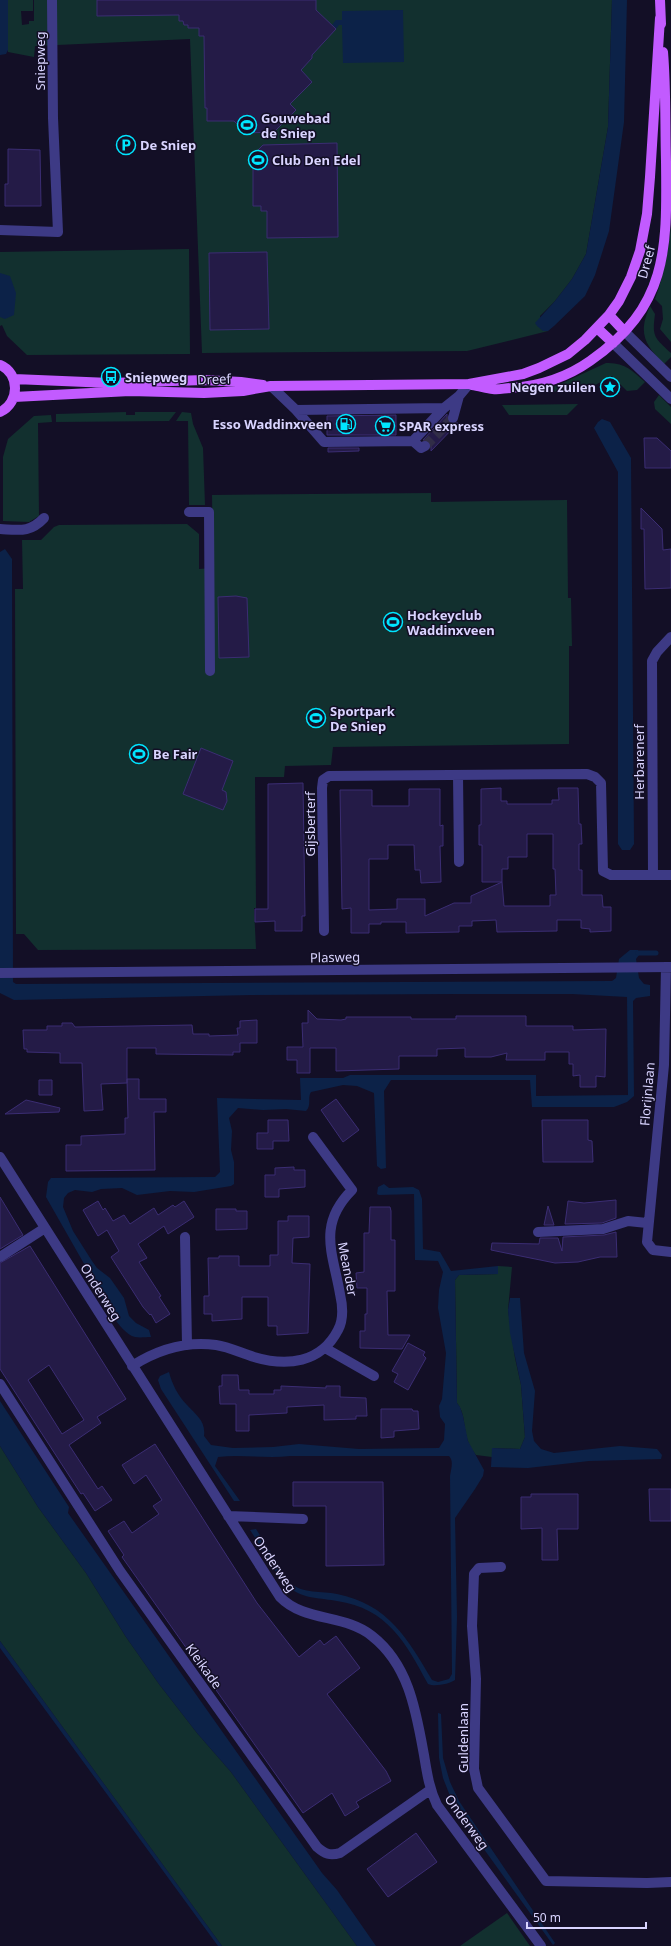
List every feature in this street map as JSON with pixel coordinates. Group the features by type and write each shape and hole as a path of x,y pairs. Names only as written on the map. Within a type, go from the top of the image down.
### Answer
{"main road":[{"name":"Dreef","path":"14,379 110,383 204,380 241,382 271,386 469,384 523,374 568,354 585,340 609,315 631,277 640,251 650,177 660,0"},
{"name":"Dreef","path":"469,384 494,389 547,382 579,369 613,344 640,312 652,290 662,261 666,219 665,76 660,18"},
{"path":"609,315 624,331"},
{"path":"597,328 613,344"},
{"path":"0,365 10,372 14,379 16,388 14,397 10,404 0,412"},
{"name":"Dreef","path":"14,397 130,391 212,393 243,391 271,386"}],"street":[{"name":"Sniepweg","path":"0,230 58,232 53,118 52,0"},
{"path":"624,331 671,377"},
{"path":"613,344 671,399"},
{"path":"413,441 444,408 459,396 469,384"},
{"path":"271,386 296,410 324,442 413,441 421,448 425,446"},
{"path":"453,418 459,396"},
{"path":"296,410 444,408"},
{"path":"189,512 209,512 210,671"},
{"path":"0,529 27,530 38,526 44,518"},
{"name":"Herbarenerf","path":"653,875 652,661 657,652 671,637"},
{"name":"Gijsberterf","path":"324,931 323,780 329,776 587,774 595,777 601,783 603,871 611,875 653,875"},
{"path":"458,775 459,862"},
{"path":"653,875 671,875"},
{"name":"Plasweg","path":"0,973 669,967"},
{"name":"Florijnlaan","path":"669,967 664,1065 646,1242 653,1250 671,1252"},
{"name":"Meander","path":"313,1137 352,1190 341,1201 330,1227 329,1242 343,1314 339,1328 326,1348"},
{"name":"Onderweg","path":"0,1157 280,1598 287,1605 296,1609 354,1626 370,1634 385,1648 400,1670 416,1711 430,1790 437,1805 541,1946"},
{"path":"538,1232 603,1229 628,1221 647,1223"},
{"path":"0,1257 45,1228"},
{"path":"185,1237 187,1345"},
{"path":"132,1366 158,1353 187,1345 217,1345 269,1361 286,1362 302,1360 326,1348 374,1376"},
{"name":"Kleikade","path":"0,1384 120,1571 317,1847 324,1854 332,1855 340,1853 430,1790"},
{"path":"228,1516 303,1519"},
{"name":"Guldenlaan","path":"501,1567 479,1568 474,1574 472,1626 476,1679 474,1769 478,1788 546,1881 671,1882"}],"green space":[{"path":"8,0 33,0 33,11 21,11 22,25 29,24 29,21 34,21 34,0 612,0 608,127 586,254 572,279 555,301 540,316 543,331 548,331 467,351 202,353 190,39 35,46 34,57 8,52"},
{"path":"671,227 671,342 660,329 663,319 662,306 655,299 665,263"},
{"path":"189,249 190,354 27,355 7,336 2,325 0,326 0,252"},
{"path":"650,306 655,314 654,332 658,340 671,353 671,357 664,364 657,357 645,338 644,324"},
{"path":"606,363 618,364 628,368 645,382 637,390 627,391 612,376 584,391 528,392 556,386"},
{"path":"659,395 671,407 671,424 655,409 654,402"},
{"path":"578,404 567,415 509,415 502,405"},
{"path":"126,412 126,415 135,415 135,412 176,412 169,421 56,422 56,414"},
{"path":"182,412 191,413 193,424 203,448 205,505 189,505 188,421 176,421"},
{"path":"51,415 52,422 38,423 39,516 29,522 3,521 3,457 8,439 34,416"},
{"name":"Sportpark De Sniep","path":"431,493 431,502 567,500 568,598 571,598 572,646 569,646 569,744 333,747 331,765 285,766 284,777 255,777 256,908 254,908 256,949 38,950 24,934 16,934 15,589 23,589 22,540 41,540 54,527 59,525 187,524 199,534 199,569 213,568 212,495"},
{"path":"498,1266 512,1267 508,1310 515,1358 521,1385 525,1437 520,1449 492,1448 492,1457 476,1455 471,1448 466,1436 462,1412 457,1403 455,1280 459,1275 498,1274"},
{"path":"0,1446 38,1507 86,1573 126,1637 159,1684 197,1733 231,1772 357,1946 222,1946 0,1641"},
{"path":"507,1913 530,1946 460,1946"}],"water":[{"path":"0,0 8,0 8,50 6,54 0,55"},
{"path":"612,0 627,0 624,122 609,231 595,275 585,296 548,331 543,331 535,323 572,279 586,254 608,127"},
{"path":"403,10 404,62 343,63 342,25 339,25 336,29 332,25 336,20 342,20 342,11"},
{"path":"0,273 10,276 16,293 14,315 5,319 0,317"},
{"path":"602,419 610,422 631,458 634,844 630,850 622,850 618,844 618,472 594,428"},
{"path":"5,549 12,559 13,982 16,984 612,981 616,978 619,959 630,950 638,950 639,955 636,959 639,978 644,984 650,985 650,996 636,998 633,1001 634,1096 627,1102 614,1107 532,1107 530,1080 391,1080 384,1091 386,1168 381,1169 377,1166 374,1093 357,1086 343,1085 311,1092 309,1097 309,1106 306,1111 238,1108 229,1118 232,1131 231,1150 234,1162 234,1184 231,1186 194,1192 170,1191 137,1195 122,1188 101,1189 92,1192 75,1190 68,1193 64,1198 63,1207 73,1231 97,1268 110,1278 124,1298 129,1316 136,1323 149,1330 151,1337 135,1337 123,1329 106,1306 91,1276 46,1197 48,1182 51,1178 215,1177 220,1172 217,1098 301,1100 300,1078 343,1078 350,1075 536,1075 536,1096 628,1095 627,997 572,994 454,994 252,995 14,1000 0,993 0,552"},
{"path":"384,1184 389,1188 413,1187 419,1190 422,1199 423,1249 440,1252 451,1271 498,1266 498,1274 459,1275 455,1280 457,1403 463,1416 468,1441 484,1470 483,1476 455,1518 457,1617 455,1680 446,1684 438,1685 428,1684 403,1642 393,1630 369,1611 354,1605 337,1601 313,1598 295,1592 290,1588 284,1583 274,1569 250,1530 256,1529 290,1583 295,1587 313,1592 337,1594 355,1599 370,1606 395,1625 405,1637 432,1680 438,1682 449,1679 452,1674 451,1458 449,1456 218,1457 215,1466 240,1501 234,1501 161,1389 158,1380 160,1376 169,1372 178,1394 202,1422 204,1436 211,1445 233,1448 273,1447 299,1444 359,1449 439,1448 444,1440 445,1424 440,1417 439,1406 442,1399 446,1353 438,1308 439,1290 443,1272 438,1261 415,1260 414,1194 377,1194 378,1187"},
{"path":"510,1298 520,1298 524,1353 535,1391 532,1431 534,1441 541,1449 554,1453 620,1446 657,1449 662,1455 661,1459 589,1461 528,1468 491,1467 492,1448 520,1449 525,1437 521,1385 510,1333 508,1310"},
{"path":"0,1401 69,1507 68,1513 322,1873 337,1890 376,1946 357,1946 231,1772 197,1733 159,1684 126,1637 86,1573 38,1507 0,1446"},
{"path":"0,1641 222,1946 218,1946 0,1648"},
{"path":"438,1713 441,1714 443,1758 450,1782 459,1801 555,1943 553,1945 468,1827 452,1801 443,1778 439,1758"}],"building":[{"path":"97,0 316,0 316,10 336,29 312,55 312,58 301,70 312,82 290,104 296,110 274,132 246,133 234,121 207,121 207,108 205,108 204,36 199,36 199,28 188,28 188,25 184,25 183,21 179,21 179,15 97,16"},
{"path":"337,143 338,237 267,238 267,211 261,211 261,206 253,206 253,161 250,158 263,145"},
{"path":"8,149 40,150 41,206 5,206 5,184 8,184"},
{"path":"267,252 269,329 210,330 209,253"},
{"path":"447,414 449,423 458,423 431,451 431,443 428,440 423,440"},
{"path":"396,415 396,435 327,435 327,416"},
{"path":"644,438 657,438 671,451 671,468 645,468"},
{"path":"328,448 359,448 359,451 328,452"},
{"path":"641,508 662,529 663,550 671,549 671,588 645,589 644,529 641,529"},
{"path":"236,596 247,598 249,657 219,658 218,597"},
{"path":"201,748 233,761 222,790 226,792 227,801 223,810 183,794"},
{"path":"303,783 305,916 302,916 302,931 275,931 275,921 255,922 255,909 268,909 268,784"},
{"path":"501,788 501,801 507,801 507,804 552,804 552,800 559,800 558,788 578,788 579,824 581,824 582,844 579,844 579,870 582,870 582,895 602,895 603,907 611,907 611,931 590,932 590,929 581,928 581,920 557,920 557,931 497,932 496,920 472,921 472,926 459,926 459,932 406,933 406,922 381,922 381,924 369,924 369,933 351,933 351,908 342,909 340,790 372,790 372,806 409,806 409,789 440,789 440,826 443,825 443,846 440,846 441,882 421,883 420,870 415,870 414,845 388,845 388,859 369,859 369,910 397,909 397,899 425,899 425,916 454,903 471,903 471,896 502,882 482,882 482,845 479,845 479,825 481,825 481,789","holes":["527,834 553,834 553,869 555,869 556,895 550,895 550,906 504,906 502,869 508,869 508,857 527,857"]},
{"path":"308,1010 317,1019 341,1020 346,1019 346,1017 411,1017 411,1019 456,1019 456,1016 526,1016 526,1026 573,1026 573,1030 606,1029 605,1077 596,1076 596,1087 580,1087 580,1075 573,1076 573,1064 569,1064 569,1052 545,1052 545,1060 506,1060 507,1053 491,1057 465,1057 465,1048 437,1049 437,1056 399,1056 399,1069 336,1071 336,1048 310,1048 310,1073 297,1073 297,1060 287,1060 287,1047 303,1047 302,1023 308,1023"},
{"path":"257,1020 257,1043 240,1043 240,1052 233,1052 233,1055 156,1054 156,1048 127,1048 127,1083 101,1084 103,1110 84,1111 82,1063 60,1063 60,1053 27,1052 27,1049 24,1049 23,1030 47,1030 47,1026 62,1026 62,1023 72,1023 75,1027 192,1025 193,1034 209,1034 209,1036 238,1035 237,1028 240,1028 240,1021"},
{"path":"127,1079 139,1079 139,1099 166,1099 166,1112 154,1112 155,1170 66,1171 66,1145 81,1145 81,1136 125,1134 125,1118 128,1118"},
{"path":"39,1080 52,1080 52,1095 39,1095"},
{"path":"336,1099 359,1130 343,1142 321,1110"},
{"path":"26,1100 60,1108 59,1112 5,1114"},
{"path":"268,1120 288,1120 289,1141 273,1141 273,1149 257,1149 257,1133 268,1133"},
{"path":"542,1120 588,1120 588,1140 592,1141 593,1162 543,1162"},
{"path":"294,1167 294,1170 305,1170 305,1187 279,1189 279,1197 265,1197 265,1175 275,1175 275,1168"},
{"path":"0,1197 23,1235 0,1249"},
{"path":"616,1200 616,1218 602,1223 565,1224 568,1201 584,1203"},
{"path":"98,1201 103,1210 105,1208 113,1221 124,1215 130,1224 154,1208 158,1215 173,1205 175,1207 184,1201 194,1217 168,1234 164,1226 138,1244 147,1258 139,1262 161,1296 159,1297 170,1314 156,1323 151,1314 150,1315 143,1307 111,1257 119,1251 107,1230 98,1236 83,1210"},
{"path":"548,1206 554,1225 544,1225"},
{"path":"370,1207 390,1207 391,1211 391,1240 395,1240 395,1291 387,1291 388,1335 410,1335 402,1349 360,1348 360,1331 365,1331 365,1314 367,1314 367,1288 357,1288 356,1273 364,1272 364,1233 369,1233"},
{"path":"216,1209 236,1209 236,1211 247,1211 247,1229 216,1230"},
{"path":"288,1216 309,1216 309,1237 293,1238 292,1263 310,1264 308,1333 277,1335 277,1326 268,1326 268,1297 242,1297 242,1319 212,1321 212,1314 204,1314 204,1296 209,1296 208,1258 219,1258 219,1256 239,1256 239,1266 270,1266 270,1255 278,1255 278,1221 288,1221"},
{"path":"616,1232 617,1257 600,1257 578,1262 555,1263 491,1250 492,1243 539,1244 540,1238 558,1238 562,1251 563,1237 604,1235"},
{"path":"30,1246 126,1399 97,1417 101,1423 69,1445 98,1489 102,1486 112,1500 95,1511 83,1493 81,1494 0,1369 0,1263","holes":["49,1365 84,1420 62,1434 28,1380"]},
{"path":"408,1343 425,1352 423,1355 426,1358 408,1390 394,1382 398,1374 392,1371"},
{"path":"222,1375 238,1375 239,1390 249,1390 249,1394 274,1394 274,1390 281,1390 281,1386 326,1388 326,1386 340,1386 340,1397 366,1398 367,1416 356,1416 356,1419 324,1420 324,1405 287,1407 287,1413 249,1415 249,1431 236,1431 236,1404 220,1404 219,1386 222,1386"},
{"path":"381,1409 412,1409 413,1411 418,1411 419,1429 394,1431 394,1437 381,1438"},
{"path":"155,1444 257,1603 299,1657 320,1640 324,1645 336,1636 360,1668 327,1694 386,1771 391,1781 356,1802 359,1807 345,1816 332,1793 303,1813 122,1557 124,1555 108,1531 124,1521 132,1533 159,1514 153,1506 162,1500 146,1475 134,1484 122,1465"},
{"path":"293,1482 383,1482 384,1565 326,1566 326,1506 293,1506"},
{"path":"649,1489 671,1489 671,1521 650,1521"},
{"path":"531,1494 578,1494 578,1529 557,1529 558,1560 542,1560 542,1528 521,1529 521,1497 531,1497"},
{"path":"416,1833 437,1862 388,1897 367,1869"}],"waterway":[{"path":"638,953 656,953"}],"tunnel":[{"path":"425,446 453,418"}],"place":[{"name":"Gouwebad de Sniep","path":"247,125"},
{"name":"De Sniep","path":"126,145"},
{"name":"Club Den Edel","path":"258,160"},
{"name":"Sniepweg","path":"111,377"},
{"name":"Negen zuilen","path":"610,387"},
{"name":"Esso Waddinxveen","path":"346,424"},
{"name":"SPAR express","path":"385,426"},
{"name":"Hockeyclub Waddinxveen","path":"393,622"},
{"name":"Sportpark De Sniep","path":"316,718"},
{"name":"Be Fair","path":"139,754"}]}
